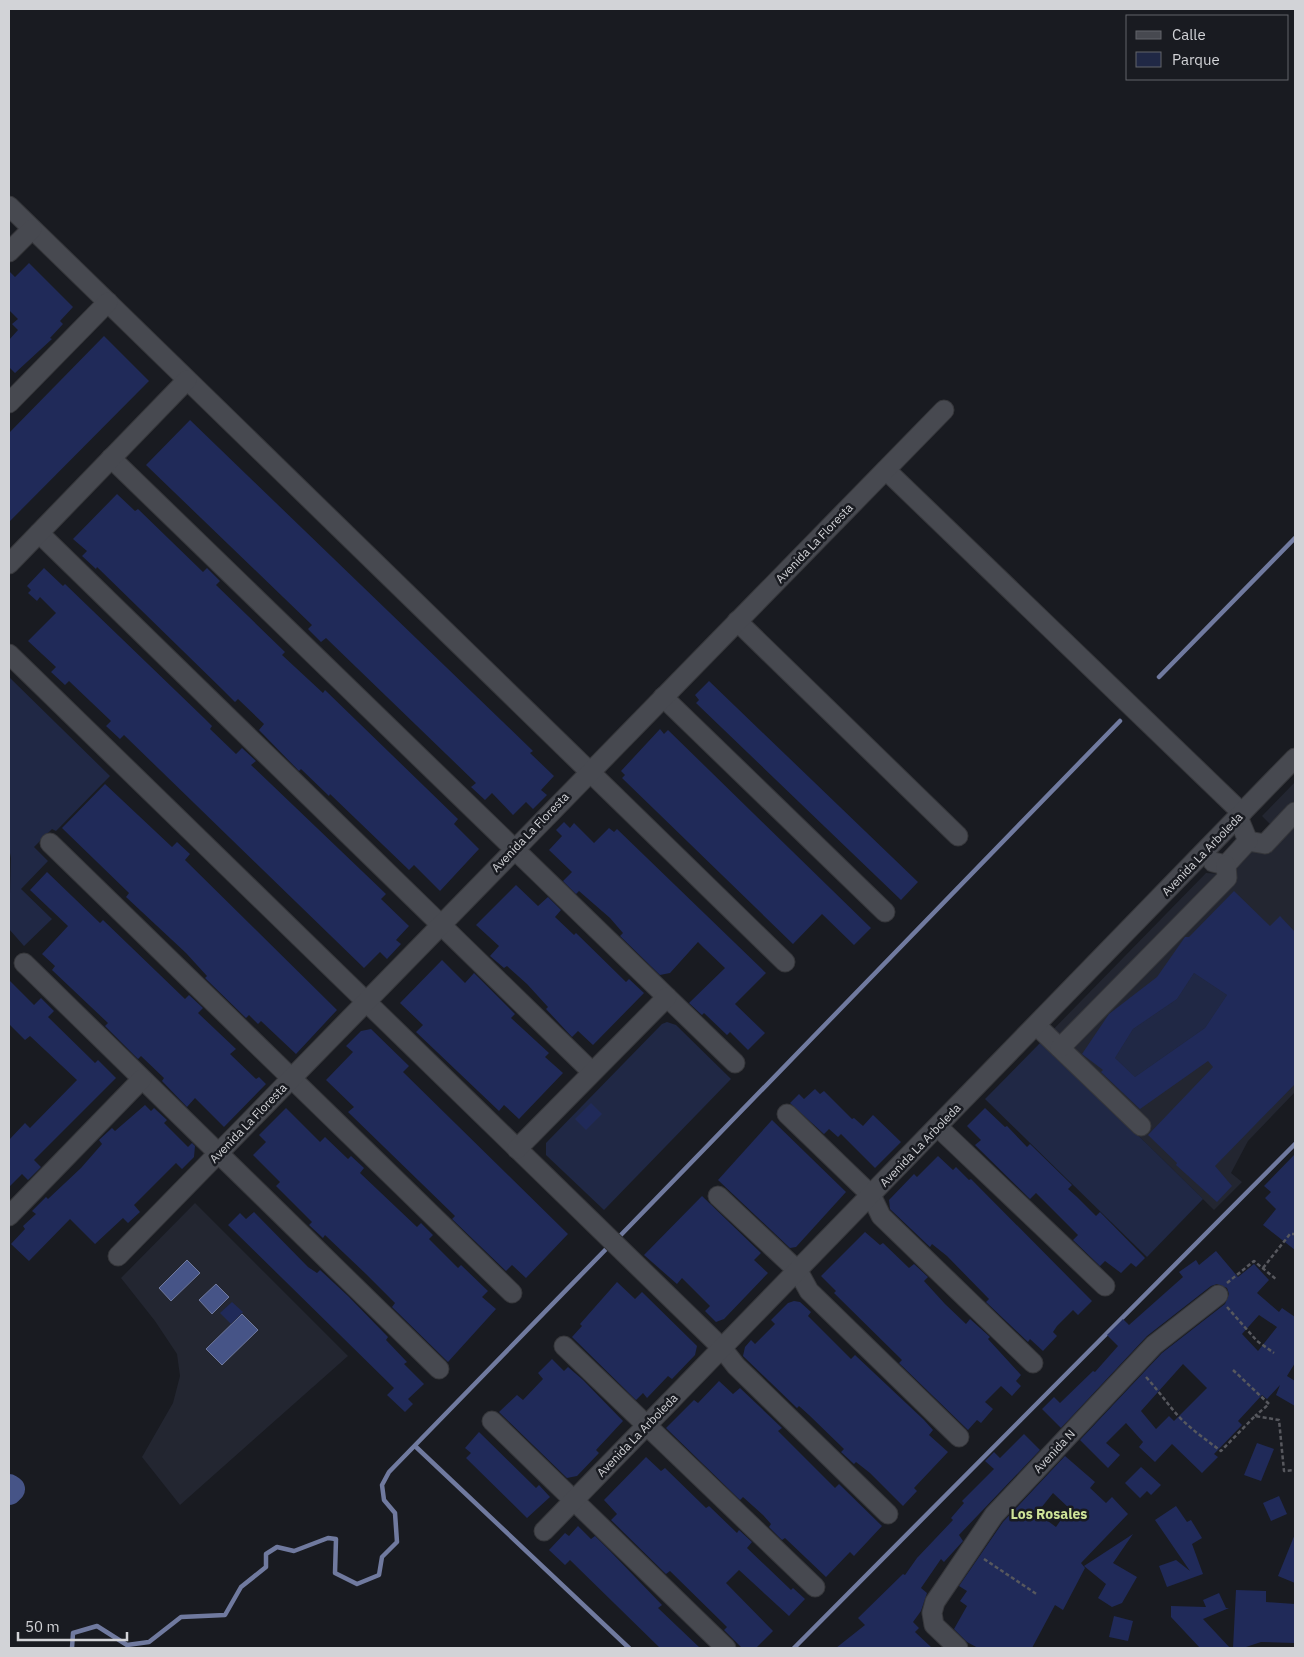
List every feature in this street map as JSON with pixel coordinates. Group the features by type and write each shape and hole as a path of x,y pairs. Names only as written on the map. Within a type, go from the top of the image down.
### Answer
{"street":[{"path":"9,206 785,962"},
{"path":"9,252 32,229"},
{"path":"9,402 108,302"},
{"path":"9,564 187,380"},
{"name":"Avenida La Floresta","path":"118,1256 590,770 944,410"},
{"path":"112,458 735,1063"},
{"path":"886,470 1240,815 1248,841"},
{"path":"38,533 592,1072"},
{"path":"737,621 958,836"},
{"path":"9,654 722,1348 736,1366 888,1514"},
{"path":"663,697 885,912"},
{"name":"Avenida La Arboleda","path":"544,1531 1037,1026 1295,758"},
{"path":"1248,841 1265,844 1295,812"},
{"path":"1060,1048 1227,878 1226,865 1248,841"},
{"path":"50,843 512,1293"},
{"path":"1197,859 1226,865"},
{"path":"24,963 439,1369"},
{"path":"517,1149 667,997"},
{"path":"1037,1026 1141,1126"},
{"path":"9,1216 142,1078"},
{"path":"786,1114 871,1195 881,1216 1033,1363"},
{"path":"938,1127 1105,1286"},
{"path":"718,1196 798,1271 809,1291 959,1436"},
{"name":"Avenida N","path":"958,1648 940,1633 934,1625 932,1613 935,1602 994,1515 1135,1365 1161,1340 1218,1295"},
{"path":"564,1346 816,1587"},
{"path":"492,1421 726,1648"}],"path":[{"path":"1263,1268 1290,1234 1295,1234"},
{"path":"1274,1353 1257,1341 1218,1295 1222,1287 1254,1261 1277,1280"},
{"path":"1135,1365 1165,1397 1173,1410 1202,1438 1221,1451 1269,1404 1233,1370"},
{"path":"1256,1416 1279,1420 1284,1471 1295,1470"},
{"path":"971,1550 1038,1595"}],"shaded area":[{"path":"1295,782 1295,1092 1248,1141 1231,1173 1242,1182 1214,1210 1042,1041 1206,873 1223,874 1271,825 1262,816"},
{"path":"195,1203 348,1356 180,1505 142,1457 173,1403 180,1376 177,1354 155,1321 121,1278"},
{"path":"187,1260 200,1273 171,1301 159,1288"},
{"path":"216,1284 229,1297 212,1314 199,1300"},
{"path":"242,1314 258,1330 222,1365 206,1349"}],"green space":[{"path":"9,677 110,776 56,831 52,829 34,847 48,861 21,889 52,919 24,946 9,929 11,858 9,848"},
{"path":"1194,973 1227,995 1205,1028 1135,1077 1115,1058 1133,1029 1177,999"},
{"path":"667,1022 676,1025 731,1079 604,1210 546,1155 546,1143 662,1024"},
{"path":"1042,1041 1203,1199 1147,1257 985,1099"}],"building":[{"path":"29,263 73,307 60,321 63,324 50,338 52,339 15,373 9,367 9,340 18,330 12,324 18,319 9,310 9,271 15,277"},
{"path":"104,336 149,381 9,522 9,433"},
{"path":"190,420 533,751 530,753 554,776 541,790 547,795 533,809 526,802 513,815 492,793 485,800 471,787 476,783 326,638 321,642 308,629 312,625 146,465"},
{"path":"117,494 135,511 138,509 203,572 207,568 220,581 216,585 285,652 282,655 323,693 325,690 458,819 454,824 479,849 440,891 414,865 409,870 330,794 329,796 301,769 299,771 259,730 264,724 238,699 235,702 97,567 96,569 82,556 87,551 73,539"},
{"path":"44,568 63,586 65,584 204,718 212,726 210,729 236,754 242,748 256,761 251,765 386,894 381,899 409,926 396,940 401,944 387,959 380,952 364,968 124,735 120,739 106,726 111,721 69,681 65,685 51,672 56,667 28,641 56,613 40,597 37,601 28,593 31,590 27,586"},
{"path":"709,681 918,882 901,900 696,703 699,700 695,695"},
{"path":"660,729 664,734 668,730 871,928 854,945 822,914 793,944 622,778 625,775 621,771"},
{"path":"105,784 172,847 177,842 190,854 185,860 337,1010 296,1054 261,1021 258,1024 249,1015 246,1018 205,978 207,976 186,953 126,897 129,893 62,828"},
{"path":"564,822 570,828 574,823 594,843 609,828 614,832 617,829 766,973 735,1004 765,1033 748,1050 730,1032 727,1035 704,1013 702,1015 689,1003 725,968 698,942 670,973 660,975 620,936 623,933 610,918 579,891 576,894 563,881 572,872 549,850 562,836 556,830"},
{"path":"47,872 100,923 103,920 185,999 189,995 203,1008 198,1013 236,1049 230,1054 256,1079 259,1077 266,1084 224,1127 195,1098 187,1107 162,1081 164,1078 141,1056 138,1059 105,1026 108,1023 52,970 55,966 42,954 68,926 30,890"},
{"path":"516,885 538,906 548,897 561,910 555,917 574,935 576,933 626,982 629,979 644,993 593,1045 578,1031 572,1037 546,1009 548,1007 527,984 507,966 504,968 490,956 499,946 476,925"},
{"path":"1234,891 1270,926 1280,916 1295,932 1295,1084 1215,1166 1232,1186 1217,1202 1176,1165 1177,1163 1148,1135 1213,1067 1208,1061 1140,1109 1101,1072 1103,1070 1082,1054 1109,1014 1157,977 1185,937 1189,937","holes":["1194,973 1227,995 1205,1028 1135,1077 1115,1058 1133,1029 1177,999"]},
{"path":"442,960 465,983 474,973 515,1014 511,1018 549,1053 545,1057 563,1073 519,1119 504,1105 499,1111 416,1032 423,1025 400,1003"},
{"path":"9,980 34,1005 41,998 54,1011 48,1017 95,1063 98,1060 116,1078 34,1160 41,1167 28,1180 22,1174 9,1187 9,1140 25,1123 30,1128 77,1080 30,1036 25,1040 9,1024"},
{"path":"371,1029 409,1066 403,1072 568,1234 526,1278 512,1265 506,1271 452,1219 455,1216 348,1112 354,1107 326,1080 353,1052 346,1046 361,1031"},
{"path":"815,1089 820,1094 824,1091 852,1119 854,1118 863,1126 873,1115 901,1142 875,1168 841,1134 838,1137 829,1129 824,1134 790,1103 799,1094 804,1099"},
{"path":"591,1103 602,1114 586,1130 575,1119"},
{"path":"145,1105 151,1111 154,1108 167,1120 164,1123 188,1147 192,1143 195,1146 194,1157 182,1169 176,1163 134,1205 140,1212 128,1223 123,1218 95,1244 70,1219 29,1261 11,1244 25,1229 23,1226 36,1214 32,1211 46,1197 48,1199 81,1168 102,1144 99,1140 112,1128 115,1131"},
{"path":"286,1108 320,1142 325,1137 348,1159 351,1156 364,1168 360,1173 417,1227 421,1223 433,1235 429,1239 458,1268 461,1265 488,1291 482,1297 496,1309 448,1362 392,1307 395,1303 366,1274 325,1235 323,1238 309,1225 312,1222 276,1186 280,1182 253,1155 266,1142 259,1135"},
{"path":"985,1108 1005,1127 1007,1126 1027,1147 1030,1144 1072,1185 1068,1189 1096,1216 1100,1212 1145,1258 1136,1267 1131,1263 1121,1273 1105,1261 1100,1266 1073,1240 1078,1235 1036,1193 1030,1199 975,1145 981,1140 967,1126"},
{"path":"772,1120 846,1192 796,1247 790,1248 718,1180"},
{"path":"1295,1154 1295,1250 1263,1225 1276,1209 1265,1198 1271,1192 1264,1186"},
{"path":"938,1156 953,1170 956,1167 969,1180 971,1179 1092,1301 1078,1315 1073,1310 1057,1326 1053,1332 1057,1336 1043,1351 1030,1339 1028,1342 986,1302 989,1299 947,1256 932,1244 930,1247 890,1209 889,1200 914,1174 917,1177"},
{"path":"702,1196 761,1253 754,1260 768,1273 724,1319 716,1322 705,1311 710,1306 682,1278 677,1284 644,1255"},
{"path":"254,1212 308,1267 317,1273 320,1270 348,1296 388,1337 386,1340 407,1362 404,1364 424,1384 408,1399 413,1404 405,1412 387,1395 394,1388 228,1225 240,1213 246,1219"},
{"path":"865,1232 880,1245 883,1243 909,1268 914,1264 928,1277 924,1281 945,1304 966,1324 970,1319 990,1337 988,1339 1021,1375 1016,1381 1021,1386 1012,1396 1001,1386 985,1402 993,1409 981,1423 977,1420 968,1430 899,1363 902,1360 834,1293 836,1291 821,1276"},
{"path":"1216,1251 1238,1277 1254,1264 1269,1280 1257,1293 1279,1312 1282,1308 1295,1317 1295,1363 1287,1376 1295,1381 1295,1406 1276,1395 1280,1385 1267,1399 1262,1395 1238,1421 1242,1425 1214,1454 1218,1457 1202,1473 1172,1444 1155,1462 1139,1447 1143,1442 1126,1423 1106,1443 1120,1455 1108,1468 1080,1440 1162,1353 1225,1304 1229,1294 1227,1288 1217,1284 1211,1286 1147,1336 1061,1428 1042,1409 1054,1397 1060,1403 1093,1371 1095,1372 1118,1346 1107,1335 1123,1319 1129,1325 1183,1277 1179,1272 1196,1260 1199,1265","holes":["1259,1315 1277,1327 1258,1351 1242,1334","1183,1364 1207,1388 1174,1421 1169,1416 1156,1429 1141,1411"]},
{"path":"617,1282 635,1299 642,1292 697,1346 695,1355 672,1379 668,1376 647,1398 643,1393 636,1400 572,1337 582,1326 580,1324"},
{"path":"232,1302 243,1312 231,1324 220,1313"},
{"path":"800,1302 811,1312 808,1316 851,1359 855,1355 924,1420 933,1430 929,1435 948,1452 914,1488 917,1491 903,1506 870,1473 856,1462 854,1464 841,1452 844,1449 799,1406 797,1408 743,1356 745,1347 751,1340 755,1344 775,1324 771,1320 788,1303"},
{"path":"552,1359 564,1371 568,1367 583,1380 623,1421 596,1450 599,1453 577,1476 567,1478 499,1412 517,1395 523,1400 543,1379 538,1373"},
{"path":"719,1381 733,1394 740,1388 782,1428 778,1431 835,1488 839,1484 882,1526 854,1556 850,1552 826,1577 785,1538 782,1540 769,1527 771,1524 763,1515 743,1497 740,1500 666,1428 694,1400 698,1403"},
{"path":"479,1432 536,1488 539,1485 550,1497 527,1518 466,1458 471,1453 465,1448"},
{"path":"1024,1434 1040,1450 959,1535 963,1541 944,1562 941,1559 921,1588 927,1593 921,1611 913,1622 919,1628 915,1632 932,1648 836,1648 865,1625 858,1618 903,1574 905,1575 917,1558 953,1520 951,1518 964,1503 962,1501 994,1469 985,1461 994,1452 1000,1458"},
{"path":"1257,1443 1274,1449 1261,1481 1244,1475"},
{"path":"1065,1456 1095,1482 1090,1488 1106,1503 1112,1497 1128,1514 1081,1563 1085,1568 1063,1610 1055,1605 1032,1648 978,1648 967,1642 954,1629 967,1606 960,1601 967,1591 959,1586 1003,1522","holes":["1053,1493 1069,1508 1056,1527 1037,1513"]},
{"path":"646,1457 661,1471 665,1468 706,1508 709,1506 737,1533 739,1530 752,1542 747,1548 791,1590 793,1588 805,1599 789,1616 739,1570 726,1583 773,1631 756,1648 742,1648 724,1630 727,1627 670,1571 666,1574 611,1520 617,1514 604,1500"},
{"path":"1141,1467 1161,1485 1151,1495 1147,1491 1140,1498 1125,1483"},
{"path":"1279,1496 1287,1514 1271,1521 1263,1503"},
{"path":"1176,1506 1187,1522 1191,1520 1202,1538 1192,1544 1203,1574 1167,1587 1159,1566 1176,1560 1190,1571 1155,1520"},
{"path":"578,1526 591,1539 595,1536 662,1605 658,1608 700,1648 660,1648 570,1560 565,1565 549,1550 565,1533 569,1536"},
{"path":"1133,1534 1113,1563 1137,1577 1122,1603 1112,1607 1098,1598 1106,1584 1084,1566"},
{"path":"1295,1534 1295,1583 1278,1576"},
{"path":"1236,1590 1266,1591 1266,1602 1295,1604 1295,1643 1261,1642 1243,1648 1233,1648"},
{"path":"1219,1593 1226,1608 1229,1608 1203,1619 1230,1648 1200,1648 1171,1617 1171,1606 1206,1607 1203,1600"},
{"path":"1114,1616 1133,1621 1128,1641 1109,1637"}],"waterway":[{"path":"1159,677 1295,538"},
{"path":"616,1240 1120,721"},
{"path":"794,1648 1295,1144"},
{"path":"72,1648 73,1633 97,1626 127,1645 149,1642 181,1617 225,1615 241,1587 266,1567 266,1554 277,1547 294,1551 328,1538 336,1539 335,1573 357,1584 379,1575 382,1557 397,1542 395,1513 384,1500 382,1485 389,1472 610,1245"},
{"path":"415,1446 629,1648"},
{"path":"9,1487 12,1489 9,1492"}],"district":[{"name":"Los Rosales","path":"1049,1514"}]}
